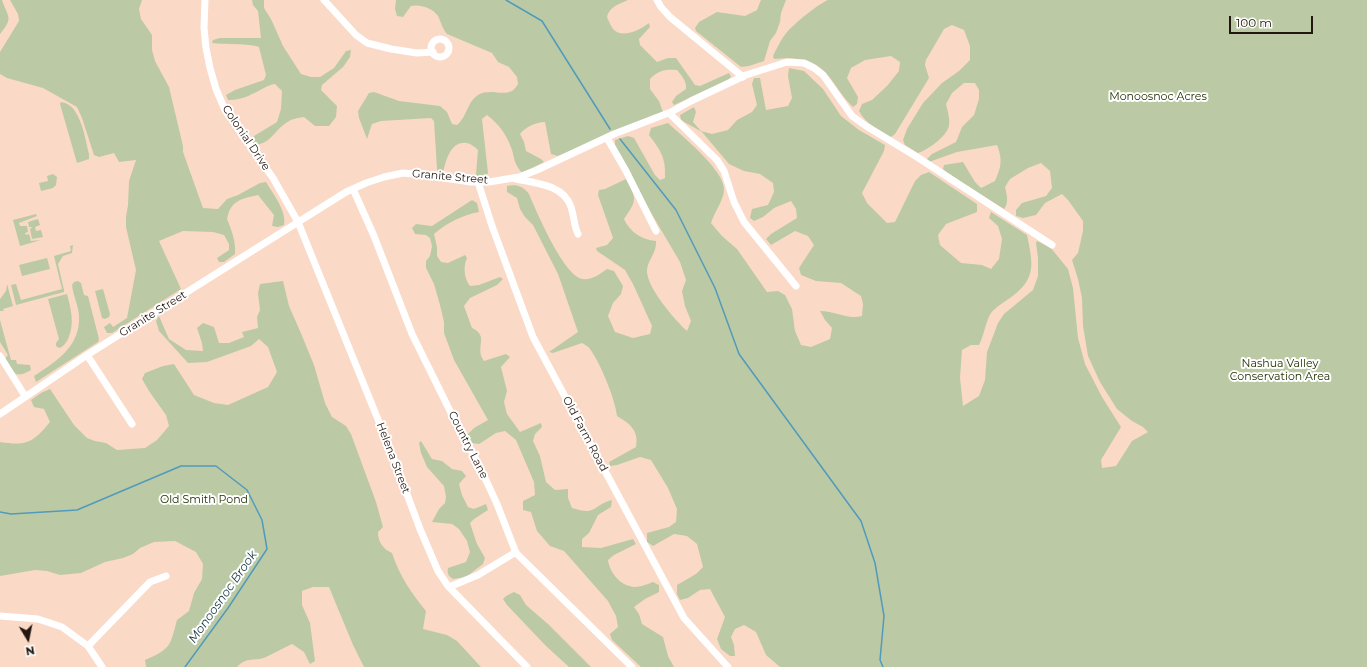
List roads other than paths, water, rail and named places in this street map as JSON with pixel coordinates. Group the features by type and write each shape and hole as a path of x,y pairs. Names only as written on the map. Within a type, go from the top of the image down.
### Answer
{"street":[{"name":"Colonial Drive","path":"205,0 204,28 206,48 216,90 225,110 273,178 298,223"},
{"path":"324,0 356,35 367,43 383,48 417,53 433,52"},
{"path":"657,0 670,17 742,77"},
{"name":"Granite Street","path":"0,414 87,355 353,189 366,183 384,177 403,174 424,174 448,179 478,182 489,182 514,178 537,170 606,138 669,113 742,77 787,62 804,63 823,75 852,116 887,140 917,156 1052,245"},
{"path":"669,113 717,160 724,171 734,202 744,222 796,286"},
{"path":"606,138 626,171 656,231"},
{"path":"514,178 543,184 564,195 571,207 578,234"},
{"name":"Old Farm Road","path":"478,182 492,226 533,337 684,618 728,667"},
{"name":"Country Lane","path":"353,189 374,236 412,334 479,465 497,504 516,552 632,667"},
{"name":"Helena Street","path":"298,223 438,571 449,587 527,667"},
{"path":"87,355 132,424"},
{"path":"0,356 25,396"},
{"path":"449,587 478,575 516,552"},
{"path":"88,646 150,582 166,576"},
{"path":"0,616 27,617 62,627 88,646 102,667"}],"waterway":[{"path":"506,0 542,21 610,129"},
{"path":"620,139 676,210 715,288 739,354 861,521 875,563 884,616 880,660 883,667"},
{"name":"Monoosnoc Brook","path":"0,512 11,514 77,510 181,466 216,466 247,490 262,520 267,549 228,608 185,667"}],"park label":[{"name":"Monoosnoc Acres","path":"1158,97"},
{"name":"Nashua Valley Conservation Area","path":"1280,370"},
{"name":"Old Smith Pond","path":"204,500"}]}
